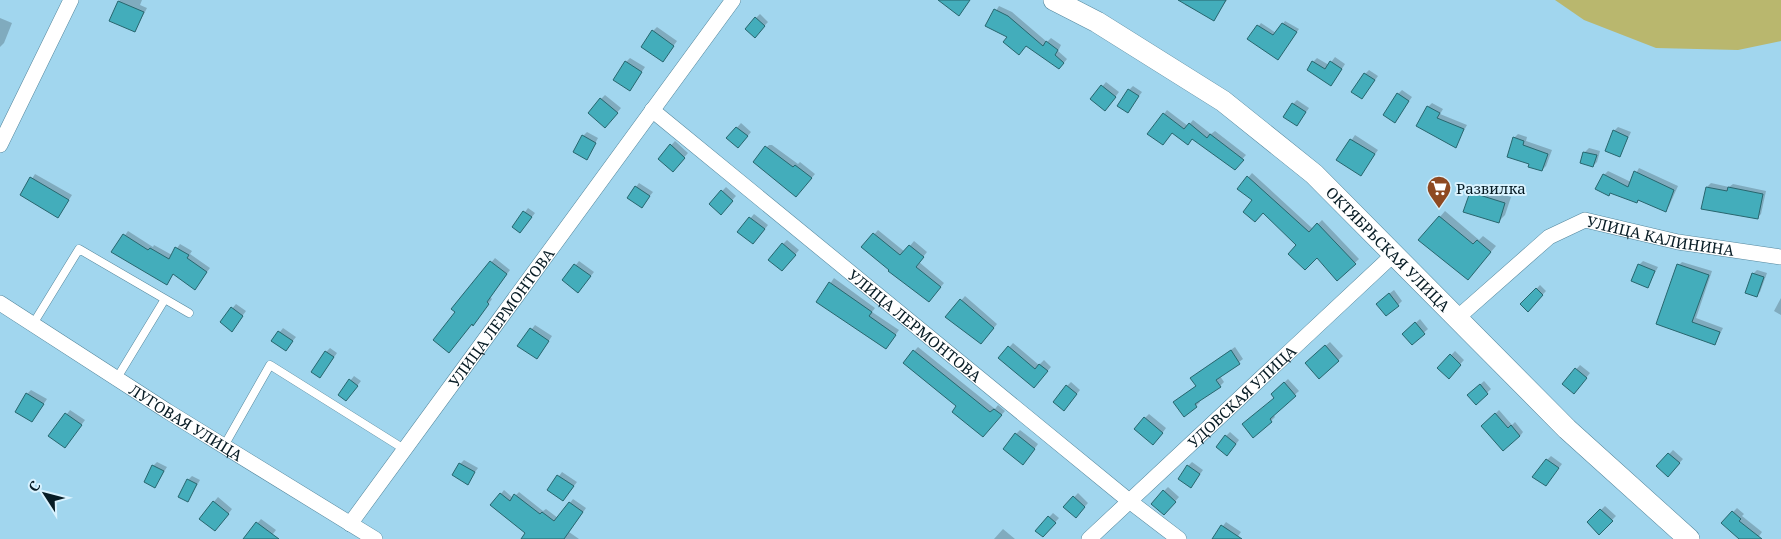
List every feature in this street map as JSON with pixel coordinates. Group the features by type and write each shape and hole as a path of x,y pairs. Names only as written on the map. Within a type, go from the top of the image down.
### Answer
{"street":[{"path":"0,145 71,0"},
{"name":"УЛИЦА ЛЕРМОНТОВА","path":"350,524 733,0"},
{"name":"ОКТЯБРЬСКАЯ УЛИЦА","path":"1054,0 1097,22 1223,101 1314,174 1394,254 1456,320 1567,429 1689,539"},
{"name":"УЛИЦА ЛЕРМОНТОВА","path":"652,110 1128,500 1179,539"},
{"name":"УЛИЦА КАЛИНИНА","path":"1456,320 1549,237 1585,220 1678,242 1781,257"},
{"name":"УДОВСКАЯ УЛИЦА","path":"1089,539 1128,500 1394,254"},
{"name":"ЛУГОВАЯ УЛИЦА","path":"1,305 375,539"}],"lane":[{"path":"32,324 80,249 189,313"},
{"path":"116,378 165,299"},
{"path":"224,446 270,364 404,449"}],"shaded area":[{"path":"1555,0 1781,0 1781,41 1738,50 1656,48 1584,20"}],"building":[{"path":"938,0 970,0 959,16"},
{"path":"1178,0 1226,0 1214,21"},
{"path":"118,1 144,12 135,32 109,21"},
{"path":"994,9 1008,16 1043,46 1046,41 1058,50 1055,55 1064,63 1059,69 1026,46 1019,55 1003,42 1007,37 985,26"},
{"path":"755,17 765,26 755,38 745,29"},
{"path":"1282,23 1297,32 1278,60 1247,39 1257,25 1273,35"},
{"path":"652,30 674,46 663,62 641,47"},
{"path":"625,61 642,72 630,91 613,80"},
{"path":"1312,61 1325,69 1330,61 1342,69 1331,86 1307,70"},
{"path":"1364,73 1375,80 1362,99 1351,92"},
{"path":"1101,85 1116,97 1105,111 1090,99"},
{"path":"1128,89 1139,96 1128,113 1117,106"},
{"path":"1397,93 1409,101 1395,123 1383,115"},
{"path":"600,98 618,113 605,128 588,113"},
{"path":"1292,103 1306,112 1297,126 1283,117"},
{"path":"1427,106 1440,113 1437,118 1464,129 1456,148 1416,126"},
{"path":"1163,113 1184,129 1189,123 1207,138 1210,134 1244,160 1235,170 1192,139 1188,145 1172,133 1163,145 1147,134"},
{"path":"736,127 748,136 738,148 726,138"},
{"path":"1613,130 1628,137 1620,157 1605,151"},
{"path":"582,135 596,143 587,160 573,152"},
{"path":"1513,137 1524,141 1523,145 1548,154 1542,171 1528,167 1529,164 1507,157"},
{"path":"1350,139 1375,154 1361,176 1336,160"},
{"path":"670,144 685,158 673,172 658,159"},
{"path":"765,146 793,167 795,165 812,178 796,197 753,162"},
{"path":"1583,152 1597,155 1593,167 1580,163"},
{"path":"1634,171 1674,190 1666,212 1638,200 1637,203 1610,193 1609,196 1595,189 1603,174 1628,187"},
{"path":"1247,176 1309,232 1317,223 1356,264 1337,281 1317,258 1305,270 1288,254 1296,245 1263,213 1255,222 1243,212 1252,200 1237,189"},
{"path":"30,177 69,200 58,218 20,195"},
{"path":"635,186 650,196 642,208 627,198"},
{"path":"1706,187 1727,191 1728,187 1763,194 1758,219 1701,209"},
{"path":"721,190 733,201 721,215 709,204"},
{"path":"1470,192 1505,203 1499,223 1463,212"},
{"path":"523,211 532,217 520,233 512,227"},
{"path":"1439,216 1473,244 1477,240 1491,252 1468,280 1418,240"},
{"path":"749,217 765,229 753,244 737,232"},
{"path":"873,233 900,255 909,245 924,257 916,267 941,287 929,302 888,271 861,247"},
{"path":"123,234 148,250 150,248 169,259 175,247 189,255 187,258 207,272 195,290 173,274 167,285 111,252"},
{"path":"782,243 796,255 782,271 768,260"},
{"path":"490,261 507,274 473,326 472,324 449,353 433,340 455,312 451,309"},
{"path":"574,264 591,276 578,293 562,280"},
{"path":"1638,264 1655,271 1648,288 1631,281"},
{"path":"1677,264 1709,275 1692,322 1720,332 1715,345 1656,324"},
{"path":"1752,273 1764,277 1757,297 1745,293"},
{"path":"829,282 872,312 869,316 896,335 886,349 816,302"},
{"path":"1536,288 1543,295 1528,312 1520,304"},
{"path":"1389,293 1399,306 1386,316 1376,304"},
{"path":"960,299 994,328 981,344 945,317"},
{"path":"231,307 243,316 232,332 220,322"},
{"path":"1415,322 1425,334 1412,345 1402,334"},
{"path":"530,328 549,341 537,359 517,346"},
{"path":"278,331 293,341 286,351 271,341"},
{"path":"1325,345 1339,361 1319,379 1305,363"},
{"path":"1008,346 1035,369 1039,364 1048,371 1034,388 998,358"},
{"path":"913,350 990,412 994,409 1002,415 983,437 952,412 956,406 903,363"},
{"path":"1231,350 1240,364 1216,380 1221,387 1195,404 1197,407 1184,417 1173,402 1196,386 1190,378"},
{"path":"325,351 334,357 320,378 311,372"},
{"path":"1450,354 1461,365 1449,379 1437,368"},
{"path":"1575,368 1587,378 1574,394 1562,384"},
{"path":"349,379 358,386 346,401 338,395"},
{"path":"1284,382 1296,396 1270,419 1272,422 1253,438 1242,424 1274,398 1271,394"},
{"path":"1480,384 1488,394 1476,405 1467,395"},
{"path":"1066,385 1077,394 1064,411 1053,402"},
{"path":"26,393 44,404 32,422 15,412"},
{"path":"65,413 82,425 65,448 48,436"},
{"path":"1495,413 1508,428 1511,425 1520,436 1503,451 1481,426"},
{"path":"1144,417 1163,433 1153,445 1134,429"},
{"path":"1015,433 1035,449 1023,465 1003,449"},
{"path":"1225,435 1236,444 1227,456 1216,447"},
{"path":"1668,453 1680,463 1668,477 1656,466"},
{"path":"1546,459 1559,468 1546,486 1532,477"},
{"path":"459,463 475,472 468,485 452,475"},
{"path":"152,465 164,471 155,488 144,482"},
{"path":"1187,465 1200,474 1191,488 1178,479"},
{"path":"557,475 574,486 563,501 547,490"},
{"path":"187,479 197,484 188,502 178,497"},
{"path":"1163,490 1176,502 1164,515 1151,504"},
{"path":"500,493 510,501 514,494 540,514 542,512 554,521 569,502 583,512 564,539 521,539 525,533 490,505"},
{"path":"1073,496 1085,507 1076,518 1063,507"},
{"path":"213,501 229,514 215,531 199,519"},
{"path":"1600,509 1613,521 1599,535 1587,522"},
{"path":"1732,511 1741,519 1739,521 1762,539 1739,539 1721,523"},
{"path":"1048,516 1056,523 1043,537 1035,531"},
{"path":"256,522 279,539 243,539"},
{"path":"1221,525 1242,539 1212,539"}],"place":[{"name":"Развилка","path":"1439,209"}]}
